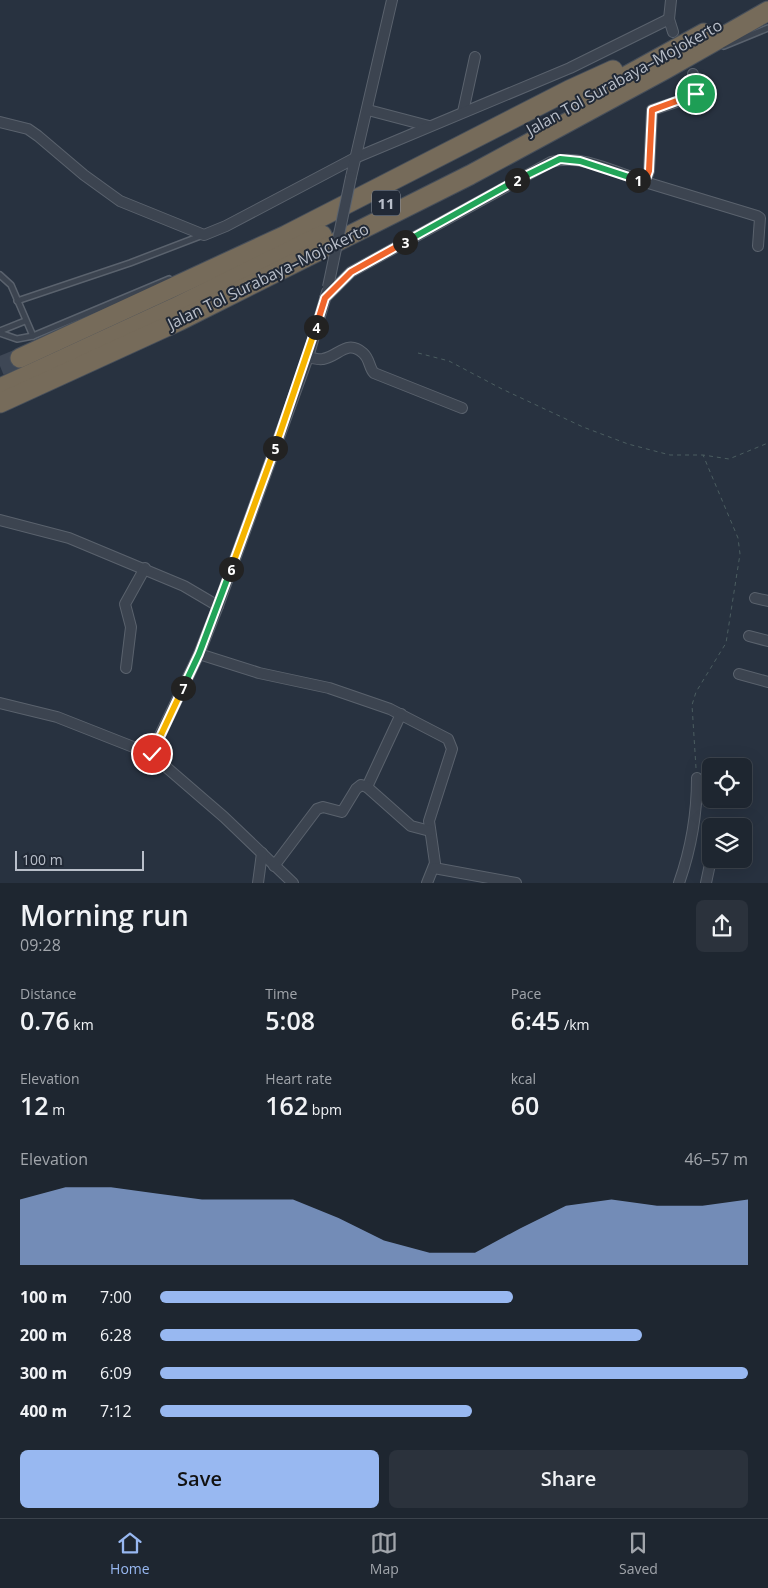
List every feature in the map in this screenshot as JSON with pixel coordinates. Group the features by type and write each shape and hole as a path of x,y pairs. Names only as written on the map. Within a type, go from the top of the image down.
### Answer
{"highway":[{"name":"Jalan Tol Surabaya–Mojokerto","path":"0,388 174,308 466,164 762,0"},
{"name":"Jalan Tol Surabaya–Mojokerto","path":"0,403 188,317 470,175 666,69 768,11"},
{"path":"20,358 286,235 569,90 725,21"}],"street":[{"path":"152,754 199,654 218,606 308,357 328,287 355,158 368,110 392,0"},
{"path":"671,0 670,19 673,32"},
{"path":"0,122 28,129 84,175 120,201 204,235 226,226 355,158 570,68 670,19"},
{"path":"463,112 475,57"},
{"path":"645,182 649,171 651,114 654,108 694,96 696,90 693,74"},
{"path":"368,110 429,126"},
{"path":"325,298 351,272 551,162 560,159 580,161 757,216 762,224 758,246"},
{"path":"308,357 321,360 342,349 349,347 357,349 369,359 371,370 374,373 462,408"},
{"path":"0,520 69,538 184,586 218,606"},
{"path":"126,668 131,627 125,604 144,568"},
{"path":"755,598 768,601"},
{"path":"749,636 768,641"},
{"path":"199,654 259,673 328,688 401,714 448,739 452,744 447,771 432,812 430,831 435,856 434,868 427,883"},
{"path":"739,674 768,682"},
{"path":"0,703 57,717 152,754 224,817 294,883"},
{"path":"367,787 401,714"},
{"path":"680,883 696,813 697,778"},
{"path":"274,866 317,809 323,807 342,812 358,786 367,787 411,826 430,831"},
{"path":"258,883 262,854"},
{"path":"434,868 516,883"},
{"path":"706,883 709,868"}],"lane":[{"path":"722,47 768,28"},
{"path":"666,69 712,50"},
{"path":"17,301 130,263 204,235"},
{"path":"196,269 286,235"},
{"path":"0,274 11,285 33,336"},
{"path":"0,332 17,339 33,336 124,296 178,276"},
{"path":"0,332 25,321"}],"path":[{"path":"418,352 449,361 502,390 583,428 628,444 670,455 703,455 729,459 768,443"},
{"path":"697,778 692,705 696,692 726,643 740,554 738,538 703,455"}],"tunnel":[{"path":"0,366 20,358"}],"route":[{"path":"152,754 199,654 218,606 308,357 325,298 351,272 551,162 560,159 580,161 645,182 649,171 652,110 696,94"}]}
